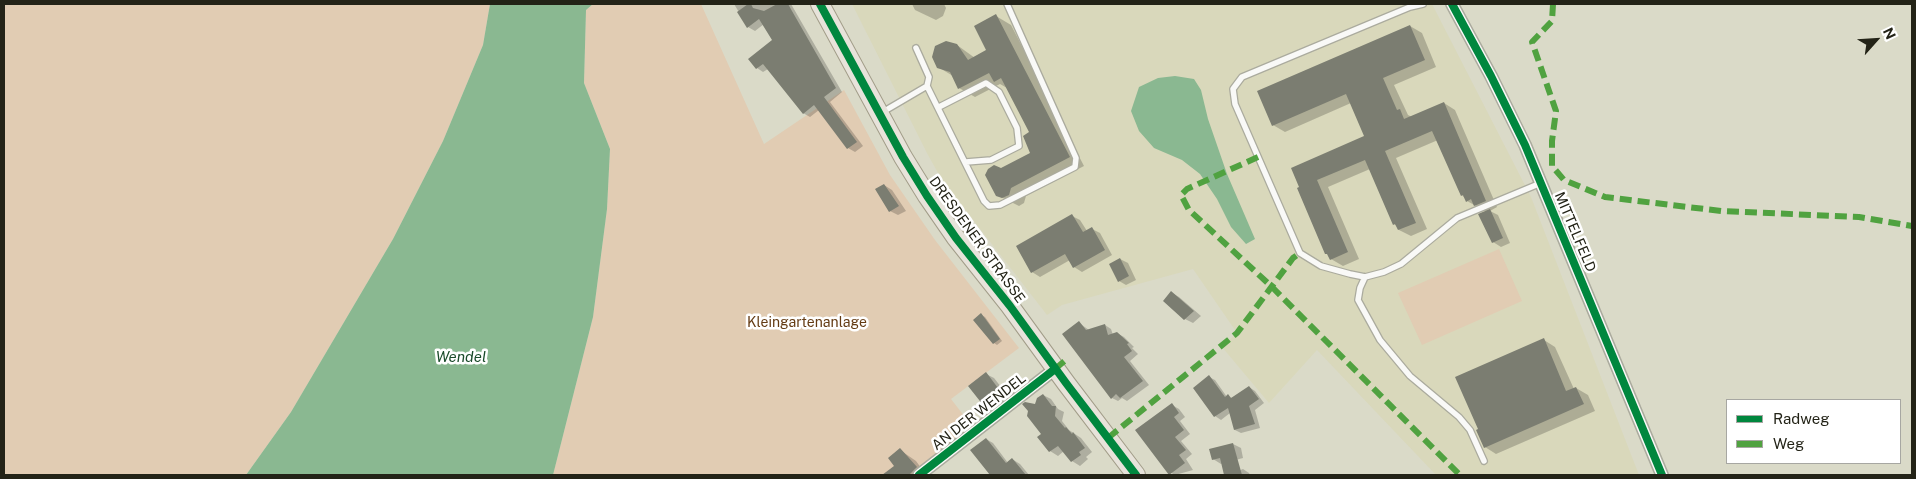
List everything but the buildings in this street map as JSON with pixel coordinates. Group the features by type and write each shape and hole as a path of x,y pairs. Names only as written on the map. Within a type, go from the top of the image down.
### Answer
{"main road":[{"name":"DRESDENER STRASSE","path":"820,4 903,156 942,217 1136,475"}],"street":[{"name":"MITTELFELD","path":"1452,4 1509,112 1541,183 1662,475"},
{"name":"AN DER WENDEL","path":"919,475 1055,369"}],"lane":[{"path":"916,48 929,77 928,86 984,201 989,206 1000,205 1075,167 1076,158 1007,4"},
{"path":"1423,4 1410,7 1242,77 1233,89 1234,104 1300,252 1321,266 1365,277 1384,272 1400,264 1457,218 1541,183"},
{"path":"939,107 986,83 999,92 1017,128 1019,146 991,160 966,162"},
{"path":"880,114 928,86"},
{"path":"1365,277 1360,288 1358,300 1380,340 1410,376 1470,430 1484,461"}],"shaded area":[{"path":"852,4 1432,4 1531,197 1639,475 1436,475 1317,350 1269,403 1222,347 1237,333 1193,269 1062,305 1047,315 942,180"}],"green space":[{"path":"4,4 490,4 483,45 443,141 393,239 291,412 246,475 4,475"},
{"name":"Kleingartenanlage","path":"593,4 701,4 764,144 844,90 890,175 935,240 1019,348 951,399 972,426 910,475 553,475 593,317 607,209 610,149 584,83 586,10"},
{"path":"1499,249 1522,301 1422,345 1398,293"}],"water":[{"name":"Wendel","path":"490,4 593,4 586,10 584,83 610,149 607,209 593,317 553,475 246,475 291,412 393,239 443,141 483,45"},
{"path":"1175,76 1194,79 1201,90 1208,119 1227,174 1255,239 1246,244 1231,227 1217,199 1200,174 1182,160 1154,148 1139,131 1131,111 1139,87 1158,78"}],"marked path":[{"path":"1553,4 1552,21 1532,42 1556,111 1552,141 1552,166 1564,180 1605,197 1721,211 1859,217 1912,226"},
{"path":"1258,157 1187,189 1181,195 1189,210 1272,287 1460,475"},
{"path":"1108,438 1237,333 1293,258 1300,253"},
{"path":"1055,369 1067,359"}],"cycle path":[{"path":"820,4 903,157 927,196 956,238 1010,306 1136,475"},
{"path":"1452,4 1491,76 1525,145 1662,475"},
{"path":"919,475 1055,369"}]}
